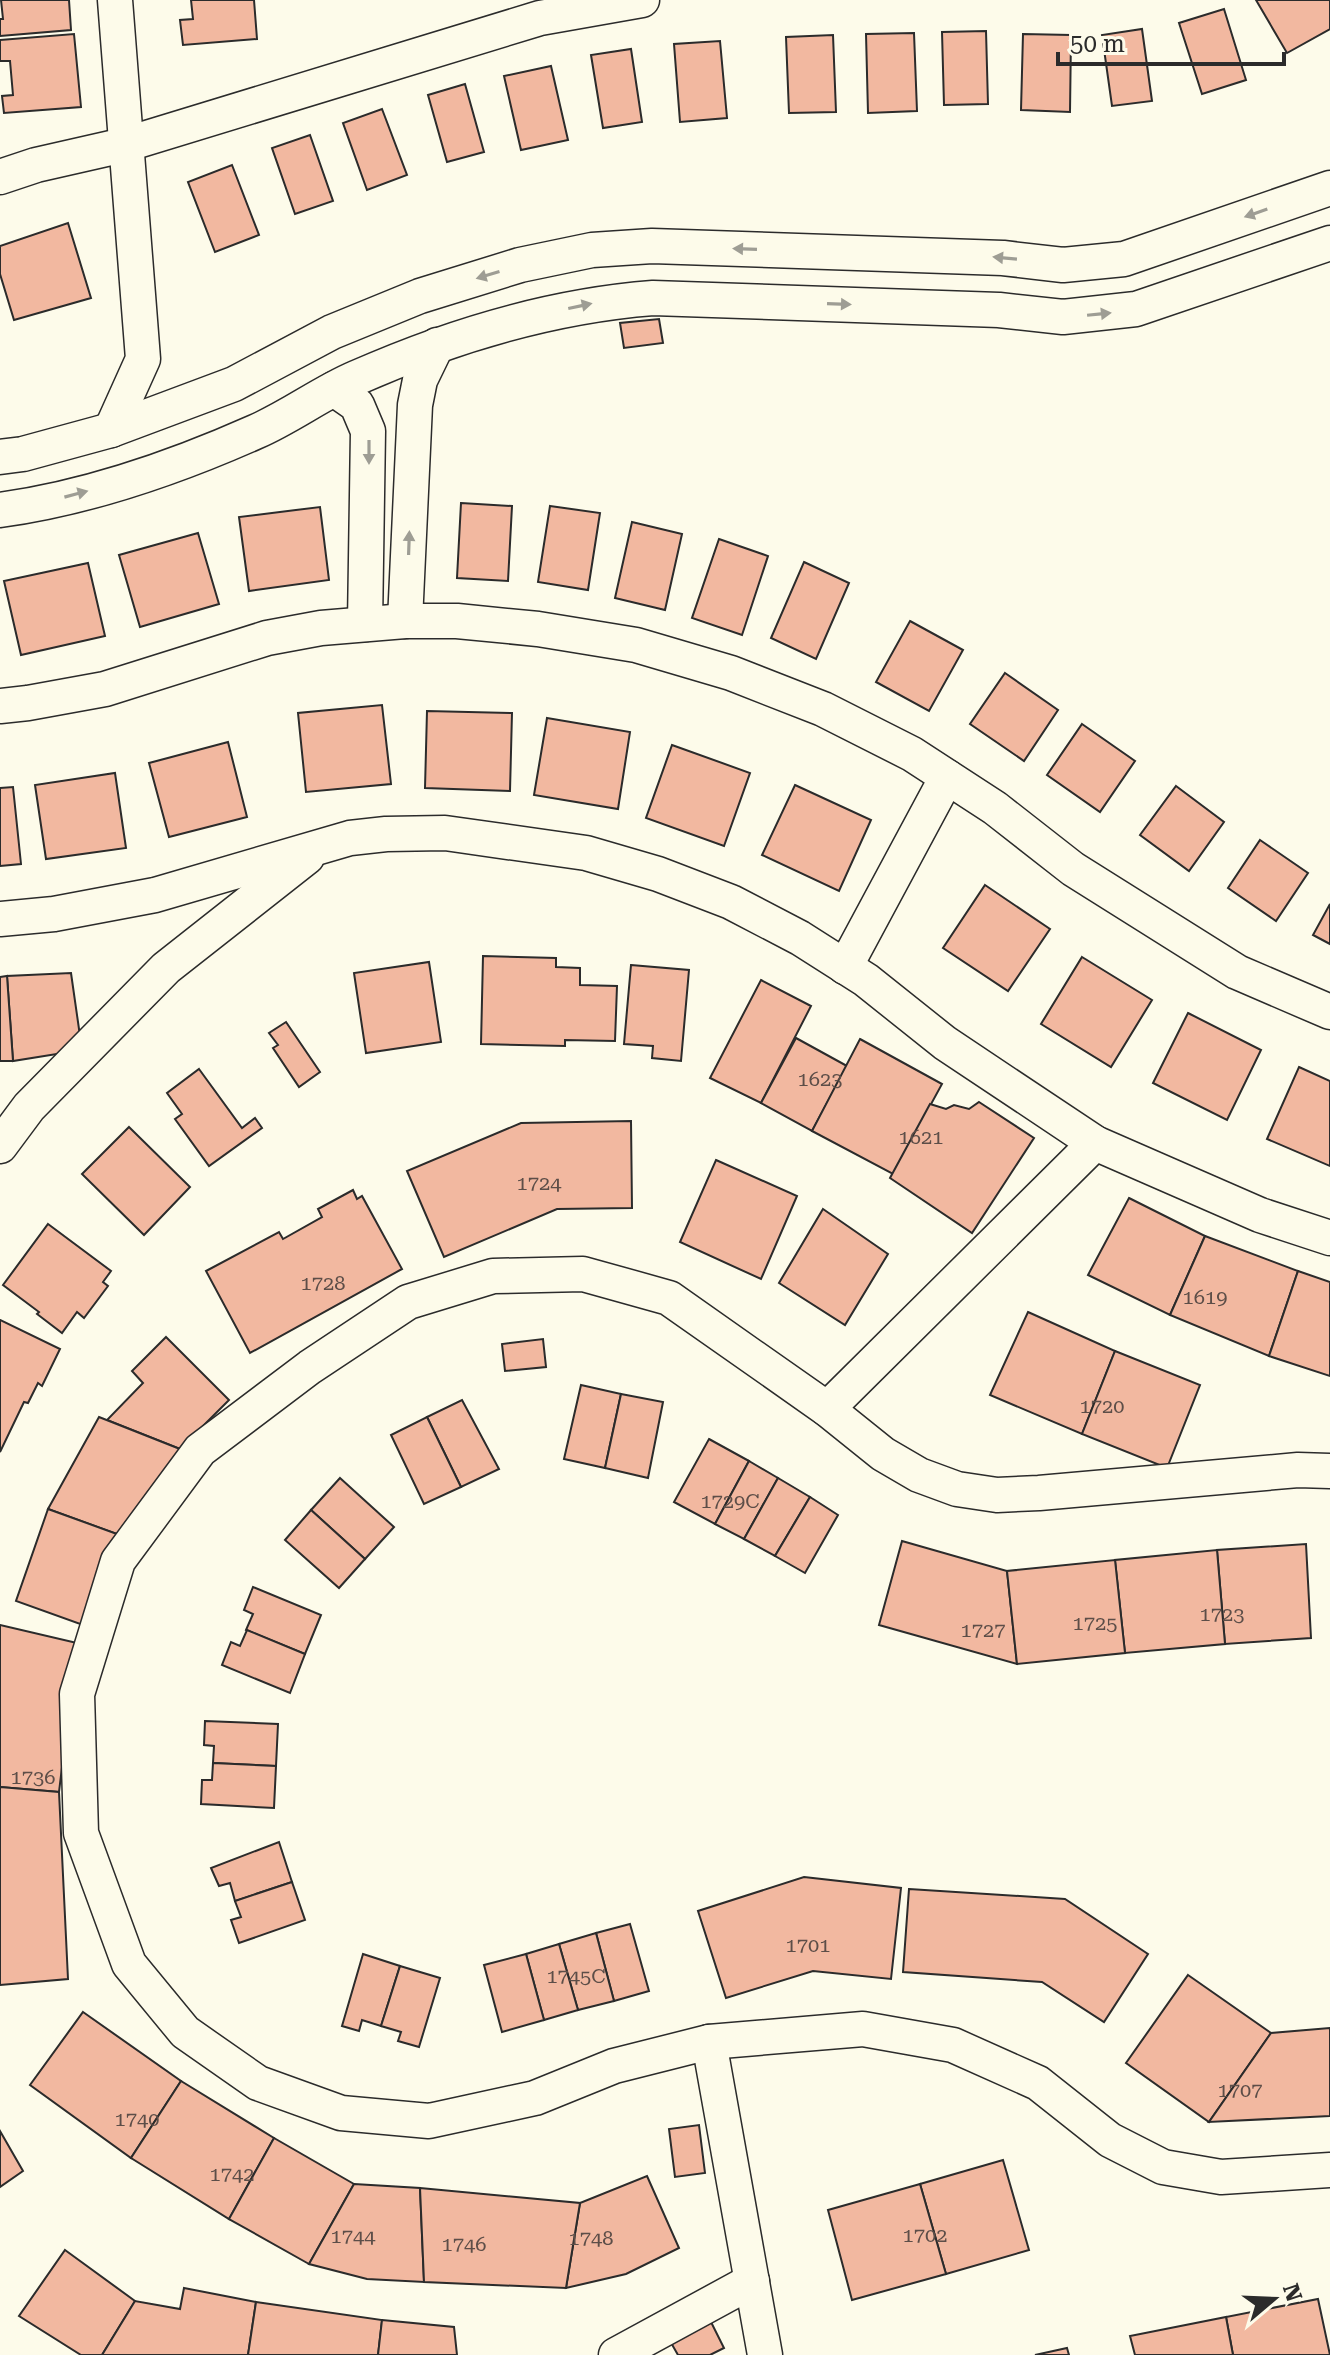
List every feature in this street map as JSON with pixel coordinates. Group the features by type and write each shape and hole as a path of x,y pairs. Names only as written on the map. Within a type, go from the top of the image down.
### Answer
{"street":[{"path":"111,430 143,359 115,0"},
{"path":"0,177 36,165 124,145 540,9 642,0"},
{"path":"0,457 23,454 111,430 234,384 332,332 420,296 520,265 592,250 652,246 1003,258 1063,265 1124,259 1330,188"},
{"path":"0,510 34,505 147,475 257,432 334,389 437,345 533,316 600,302 653,298 999,310 1063,317 1136,309 1330,243"},
{"path":"924,255 925,307"},
{"path":"405,621 415,405 420,380 437,345"},
{"path":"334,389 357,405 368,431 365,624"},
{"path":"0,706 105,689 267,638 321,628 405,621 457,621 538,629 636,645 731,673 823,709 912,754 995,808 1073,869 1237,972 1330,1012"},
{"path":"845,967 947,777"},
{"path":"0,919 54,914 155,895 362,837 445,833 586,853 658,874 731,902 800,938 845,967 945,1043 1095,1143 1260,1215 1330,1238"},
{"path":"0,1146 29,1107 166,968 320,847"},
{"path":"827,1409 1095,1143"},
{"path":"1330,1471 1298,1470 997,1495 957,1489 919,1475 883,1454 827,1409 669,1298 583,1274 493,1276 408,1302 310,1367 200,1450 118,1561 77,1694 81,1833 129,1964 185,2032 258,2083 341,2113 429,2121 535,2098 614,2066 709,2042 863,2029 953,2045 1038,2083 1110,2140 1163,2167 1221,2177 1330,2170"},
{"path":"709,2042 765,2355"},
{"path":"616,2355 752,2281"}],"building":[{"path":"1,0 69,0 71,30 0,36 0,19 3,19"},
{"path":"191,0 254,0 257,39 183,45 180,20 193,19"},
{"path":"1256,0 1330,0 1330,29 1287,53"},
{"path":"1224,9 1246,80 1202,94 1179,23"},
{"path":"1142,29 1152,101 1112,106 1102,35"},
{"path":"986,31 988,104 944,105 942,32"},
{"path":"914,33 917,111 868,113 866,34"},
{"path":"74,34 81,107 4,113 2,96 13,95 10,61 0,61 0,40"},
{"path":"1023,34 1071,35 1070,112 1021,110"},
{"path":"833,35 836,112 789,113 786,37"},
{"path":"720,41 727,118 680,122 674,44"},
{"path":"631,49 642,122 603,128 591,55"},
{"path":"551,66 568,140 521,150 504,76"},
{"path":"465,84 484,152 447,162 428,95"},
{"path":"382,109 407,175 367,190 343,123"},
{"path":"310,135 333,201 295,214 272,148"},
{"path":"232,165 259,235 215,252 188,182"},
{"path":"68,223 91,298 14,320 0,274 0,246"},
{"path":"659,319 663,343 624,348 620,323"},
{"path":"461,503 512,506 508,581 457,578"},
{"path":"550,506 600,513 588,590 538,582"},
{"path":"320,507 329,580 249,591 239,517"},
{"path":"632,522 682,534 665,610 615,598"},
{"path":"198,533 219,604 140,627 119,555"},
{"path":"719,539 768,556 742,635 692,618"},
{"path":"804,562 849,583 816,659 771,638"},
{"path":"88,563 105,636 21,655 4,581"},
{"path":"910,621 963,650 929,711 876,682"},
{"path":"1005,673 1058,710 1024,761 970,724"},
{"path":"382,705 391,784 306,792 298,713"},
{"path":"427,711 512,713 510,791 425,788"},
{"path":"547,718 630,732 618,809 534,795"},
{"path":"1082,724 1135,761 1100,812 1047,775"},
{"path":"228,742 247,817 169,837 149,763"},
{"path":"672,745 750,773 724,846 646,818"},
{"path":"115,773 126,848 46,859 35,785"},
{"path":"795,785 871,820 839,891 762,855"},
{"path":"1176,786 1224,822 1189,871 1140,835"},
{"path":"13,787 21,864 0,866 0,788"},
{"path":"1260,840 1308,873 1276,921 1228,888"},
{"path":"985,885 1050,929 1008,991 943,948"},
{"path":"1330,904 1330,944 1313,935"},
{"path":"483,956 556,958 556,967 580,968 580,985 617,986 615,1041 565,1040 565,1046 481,1044"},
{"path":"1082,957 1152,1000 1111,1067 1041,1024"},
{"path":"429,962 441,1042 366,1053 354,973"},
{"path":"631,965 689,970 681,1061 652,1058 653,1046 624,1044"},
{"path":"71,973 82,1050 13,1061 7,976"},
{"path":"7,976 13,1061 0,1061 0,977"},
{"path":"761,980 811,1006 761,1103 710,1078"},
{"path":"1188,1013 1261,1050 1227,1120 1153,1083"},
{"path":"286,1022 320,1072 299,1087 273,1048 278,1045 269,1033"},
{"path":"796,1038 847,1066 812,1131 761,1103"},
{"path":"860,1039 942,1084 893,1174 812,1131"},
{"path":"1299,1067 1330,1081 1330,1166 1267,1139"},
{"path":"199,1069 242,1128 255,1118 262,1128 209,1166 175,1119 182,1114 167,1093"},
{"path":"979,1102 1034,1138 972,1233 890,1178 930,1104 946,1109 954,1105 969,1109"},
{"path":"631,1121 632,1208 557,1209 444,1257 407,1171 521,1123"},
{"path":"129,1127 190,1187 144,1235 82,1174"},
{"path":"716,1160 797,1196 761,1279 680,1242"},
{"path":"353,1190 357,1199 362,1196 402,1269 250,1353 206,1271 279,1232 283,1239 322,1217 318,1209"},
{"path":"1129,1198 1205,1236 1170,1315 1088,1275"},
{"path":"823,1209 888,1254 845,1325 779,1283"},
{"path":"48,1224 111,1271 103,1282 108,1286 84,1318 77,1312 62,1333 3,1285"},
{"path":"1205,1236 1298,1271 1269,1356 1170,1315"},
{"path":"1298,1271 1330,1282 1330,1376 1269,1356"},
{"path":"1028,1312 1115,1351 1082,1434 990,1395"},
{"path":"0,1320 60,1349 42,1386 38,1383 28,1403 24,1402 0,1452"},
{"path":"166,1337 229,1400 180,1449 107,1420 143,1383 132,1371"},
{"path":"543,1339 546,1367 505,1371 502,1344"},
{"path":"1115,1351 1200,1385 1167,1468 1082,1434"},
{"path":"581,1385 621,1394 605,1468 564,1459"},
{"path":"621,1394 663,1402 648,1478 605,1468"},
{"path":"462,1400 499,1469 461,1487 427,1417"},
{"path":"99,1417 180,1449 117,1534 48,1509"},
{"path":"427,1417 461,1487 424,1504 391,1435"},
{"path":"709,1439 749,1461 715,1524 674,1502"},
{"path":"749,1461 778,1478 744,1539 715,1524"},
{"path":"340,1478 394,1527 365,1559 311,1510"},
{"path":"778,1478 810,1497 775,1556 744,1539"},
{"path":"810,1497 838,1515 805,1573 775,1556"},
{"path":"48,1509 117,1534 83,1625 16,1601"},
{"path":"311,1510 365,1559 339,1588 285,1540"},
{"path":"902,1541 1007,1571 1017,1664 879,1625"},
{"path":"1306,1544 1311,1638 1225,1644 1217,1550"},
{"path":"1217,1550 1225,1644 1125,1653 1115,1560"},
{"path":"1115,1560 1125,1653 1017,1664 1007,1571"},
{"path":"253,1587 321,1615 305,1654 246,1630 253,1614 244,1610"},
{"path":"0,1625 77,1643 59,1792 0,1787"},
{"path":"247,1630 305,1654 290,1693 222,1665 231,1642 240,1646"},
{"path":"205,1721 278,1724 276,1766 213,1763 214,1746 204,1745"},
{"path":"213,1763 276,1766 274,1808 201,1804 202,1780 212,1780"},
{"path":"0,1787 59,1792 68,1979 0,1985"},
{"path":"279,1842 292,1882 235,1901 230,1883 219,1886 211,1868"},
{"path":"804,1877 901,1888 891,1979 813,1971 726,1998 698,1911"},
{"path":"292,1882 305,1920 239,1943 231,1920 241,1917 235,1901"},
{"path":"909,1889 1065,1899 1148,1954 1104,2022 1042,1982 903,1972"},
{"path":"630,1924 649,1991 614,2001 596,1933"},
{"path":"596,1933 614,2001 578,2010 559,1944"},
{"path":"559,1944 578,2010 544,2020 526,1954"},
{"path":"363,1954 400,1966 381,2026 362,2020 359,2031 342,2026"},
{"path":"526,1954 544,2020 502,2032 484,1965"},
{"path":"400,1966 440,1978 419,2047 398,2041 401,2032 381,2026"},
{"path":"1188,1975 1271,2033 1209,2122 1126,2063"},
{"path":"83,2012 181,2081 131,2158 30,2085"},
{"path":"1330,2028 1330,2116 1209,2122 1271,2033"},
{"path":"181,2081 274,2138 229,2219 131,2158"},
{"path":"699,2125 705,2173 675,2177 669,2129"},
{"path":"0,2131 23,2171 0,2187"},
{"path":"274,2138 354,2184 309,2264 229,2219"},
{"path":"1003,2160 1029,2250 946,2274 920,2184"},
{"path":"647,2176 679,2248 626,2274 566,2288 580,2203"},
{"path":"354,2184 420,2188 424,2282 367,2279 309,2264"},
{"path":"920,2184 946,2274 852,2300 828,2210"},
{"path":"420,2188 580,2203 566,2288 424,2282"},
{"path":"65,2250 135,2301 102,2355 81,2355 19,2316"},
{"path":"184,2288 256,2302 248,2355 102,2355 135,2301 180,2309"},
{"path":"1318,2299 1330,2355 1233,2355 1226,2317"},
{"path":"256,2302 382,2320 378,2355 248,2355"},
{"path":"1226,2317 1233,2355 1135,2355 1130,2336"},
{"path":"382,2320 454,2327 457,2355 378,2355"},
{"path":"710,2320 724,2348 710,2355 678,2355 670,2341"},
{"path":"1067,2348 1069,2355 1035,2355"}]}
